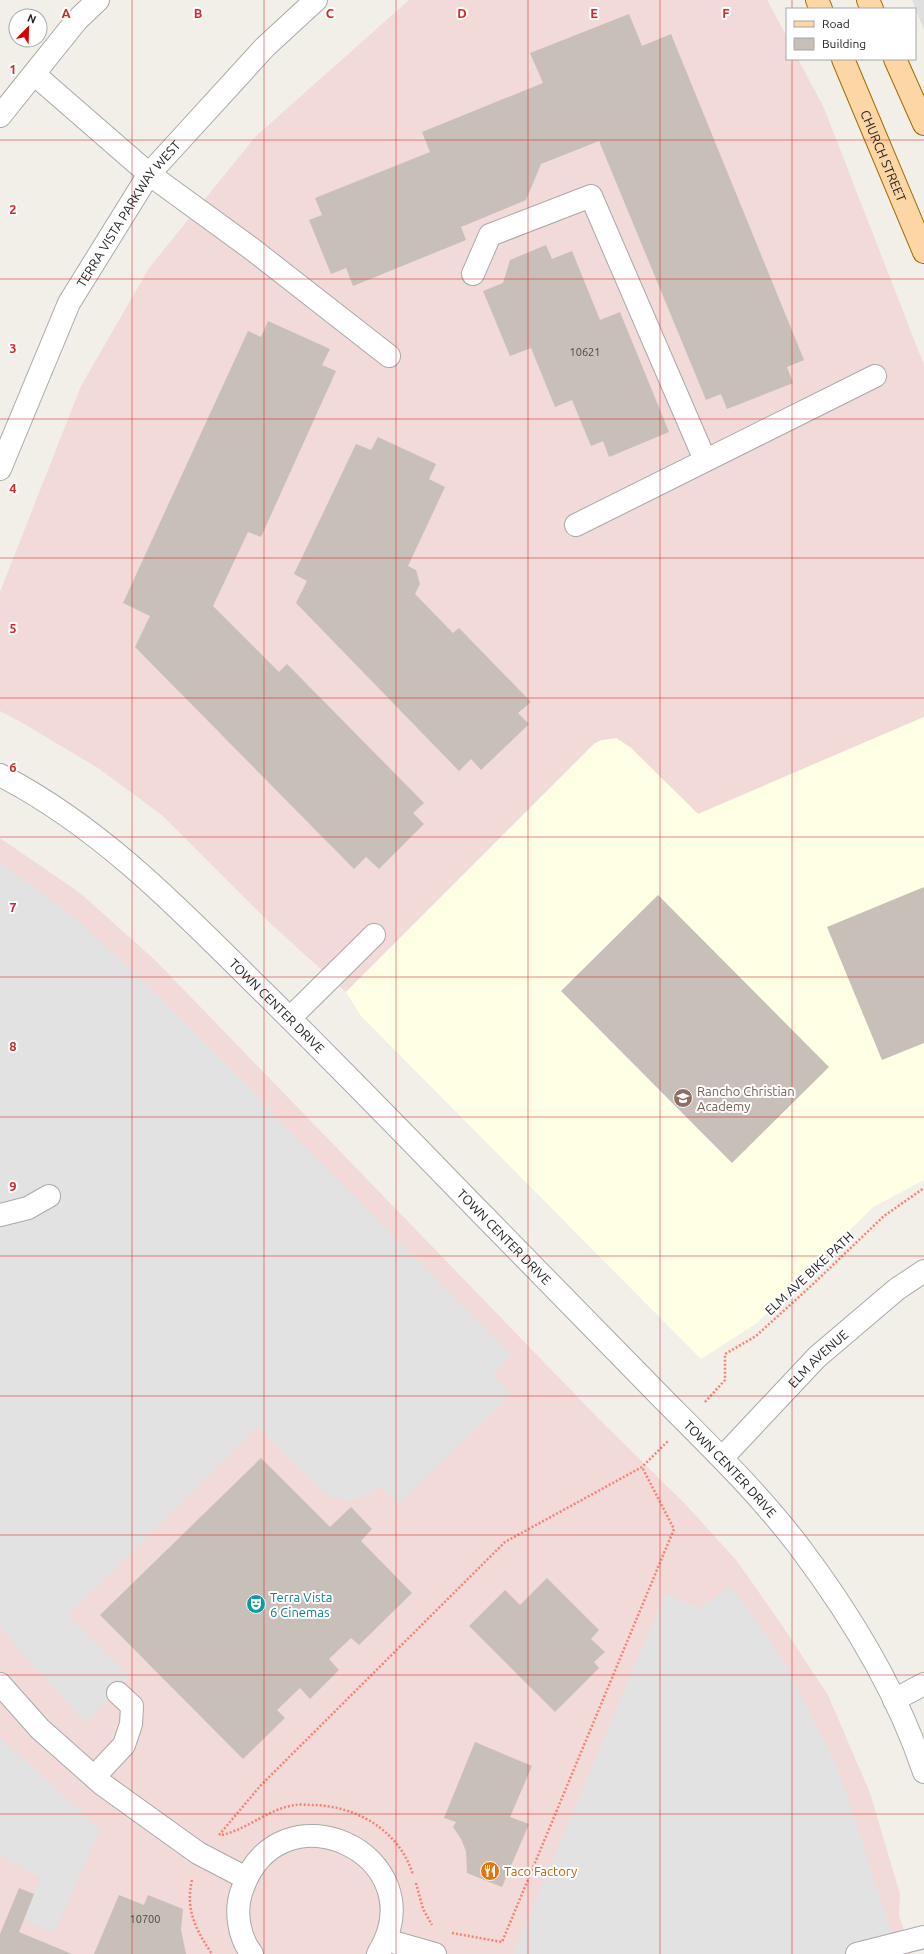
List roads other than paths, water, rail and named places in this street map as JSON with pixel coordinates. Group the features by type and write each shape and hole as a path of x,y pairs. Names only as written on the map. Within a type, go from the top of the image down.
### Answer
{"main road":[{"name":"CHURCH STREET","path":"843,60 924,252"},
{"path":"895,60 924,124"}],"street":[{"path":"0,116 77,20 98,0"},
{"name":"TERRA VISTA PARKWAY WEST","path":"0,469 69,303 149,174 265,47 316,0"},
{"path":"34,74 149,174 252,249 389,356"},
{"path":"473,274 490,235 591,196 705,460"},
{"path":"576,525 875,376"},
{"name":"TOWN CENTER DRIVE","path":"0,775 66,816 121,856 174,902 723,1457 799,1546 842,1606 882,1672 916,1747 924,1772"},
{"path":"290,1018 374,935"},
{"path":"0,1215 28,1208 49,1196"},
{"name":"ELM AVENUE","path":"723,1457 817,1357 897,1289 924,1271"},
{"path":"0,1684 40,1729 94,1777 198,1854 246,1878"},
{"path":"894,1700 924,1684"},
{"path":"94,1777 124,1745 131,1724 132,1706 118,1693"},
{"path":"252,1954 248,1949 240,1926 239,1901 246,1878 261,1857 283,1842 308,1836 333,1838 357,1848 376,1866 388,1890 391,1915 382,1947 435,1954"},
{"path":"857,1954 924,1937"}],"place":[{"name":"Rancho Christian Academy","path":"683,1098"},
{"name":"Terra Vista 6 Cinemas","path":"256,1604"},
{"name":"Taco Factory","path":"490,1871"}]}
